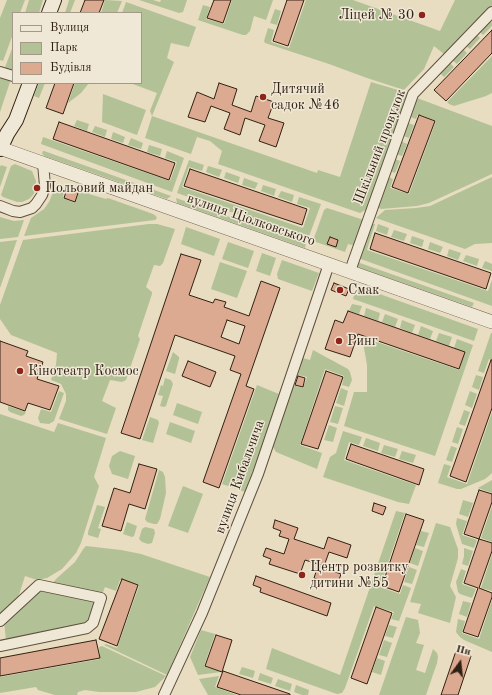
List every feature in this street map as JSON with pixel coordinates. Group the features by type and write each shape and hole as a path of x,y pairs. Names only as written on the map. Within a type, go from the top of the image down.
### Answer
{"main road":[{"path":"49,12 54,0"},
{"path":"56,12 61,0"},
{"path":"0,134 22,84"},
{"path":"0,148 16,120 30,84"}],"street":[{"name":"Шкільний провулок","path":"350,271 413,94 492,12"},
{"path":"0,72 12,76"},
{"name":"вулиця Ціолковського","path":"0,148 492,322"},
{"path":"0,206 20,212 32,208 36,204 42,195 45,186 43,163"},
{"name":"вулиця Кибальчича","path":"164,695 202,612 258,474 329,264"},
{"path":"0,621 39,585 101,598 93,623 87,628 0,646"}],"green space":[{"path":"7,0 25,0 20,12 12,12 12,37 3,61 0,60 0,18"},
{"path":"29,0 43,0 39,12 25,12"},
{"path":"69,0 75,0 70,12 65,12"},
{"path":"105,0 122,1 117,12 101,12"},
{"path":"139,0 153,0 160,2 161,0 187,0 183,12 179,13"},
{"path":"232,0 273,0 266,20 254,16 250,31 246,35 198,20 203,5 210,7 206,19 224,24"},
{"path":"306,0 353,0 440,31 455,0 492,0 492,7 445,55 434,46 424,69 404,90 265,43 264,41 268,28 274,30 271,42 289,48"},
{"path":"126,2 196,27 189,47 171,43 167,58 174,62 152,116 150,111 157,93 133,84 142,84 142,12 122,12"},
{"path":"275,9 281,11 277,25 270,23"},
{"path":"489,20 492,23 492,26 483,35 479,31"},
{"path":"476,34 480,38 470,49 465,45"},
{"path":"462,48 467,53 457,64 451,59"},
{"path":"12,49 12,73 4,70"},
{"path":"492,56 492,93 454,106 449,104 447,102"},
{"path":"449,62 454,67 444,77 439,72"},
{"path":"0,74 9,79 10,82 0,112"},
{"path":"371,82 408,93 367,209 360,213 218,164 222,151 210,141 197,137 191,154 145,138 152,116 317,173 318,170 340,177"},
{"path":"39,84 45,84 39,98 34,96"},
{"path":"75,84 88,84 81,93 68,103"},
{"path":"103,94 146,110 137,135 102,122"},
{"path":"417,98 492,126 492,174 429,203 417,206 381,209 377,207 388,177 393,179 390,188 409,194 436,121 418,114 416,119 410,117"},
{"path":"77,120 89,124 87,131 74,126"},
{"path":"408,123 414,125 409,138 403,136"},
{"path":"95,126 107,130 105,137 92,132"},
{"path":"113,132 125,137 123,143 111,139"},
{"path":"43,137 170,181 177,162 165,158 167,151 184,158 172,192 41,144"},
{"path":"131,138 143,143 141,149 128,145"},
{"path":"401,141 407,144 402,156 396,154"},
{"path":"149,145 162,149 160,156 147,152"},
{"path":"43,151 171,196 167,199 44,156 42,153"},
{"path":"395,159 400,161 395,173 390,171"},
{"path":"189,160 204,165 202,171 189,167 182,187 303,228 310,208 297,204 299,197 321,204 308,239 177,193"},
{"path":"15,164 32,171 36,181 36,189 33,195 29,199 22,202 17,202 1,195 11,166"},
{"path":"1,165 7,167 0,187 0,167"},
{"path":"208,166 222,170 219,177 206,172"},
{"path":"226,172 240,177 238,183 224,178"},
{"path":"492,177 492,243 475,244 465,249 376,218 385,210 430,206"},
{"path":"244,178 258,183 255,189 242,185"},
{"path":"263,185 276,189 274,196 261,191"},
{"path":"61,188 64,191 63,198 75,203 80,189 89,192 89,194 106,199 108,198 153,214 157,218 155,220 24,236 31,218 44,209 54,190"},
{"path":"281,191 294,195 292,202 278,197"},
{"path":"176,198 306,244 305,248 177,203"},
{"path":"327,208 364,220 356,246 348,244 345,252 313,241 324,210"},
{"path":"0,217 14,221 24,220 18,237 0,239"},
{"path":"157,224 175,229 163,263 160,266 154,265 146,287 152,292 152,294 138,336 140,339 126,380 122,382 110,380 102,401 116,408 107,434 59,419 66,401 66,394 61,384 51,380 56,365 57,353 11,335 0,319 0,305 23,240"},
{"path":"371,224 375,224 367,250 488,291 492,280 492,306 358,258"},
{"path":"378,224 389,228 387,235 376,231"},
{"path":"186,227 220,239 214,256 181,244"},
{"path":"394,230 407,234 404,241 391,237"},
{"path":"412,236 424,240 422,247 410,243"},
{"path":"17,240 0,288 0,242"},
{"path":"228,242 254,251 248,268 222,259"},
{"path":"430,242 443,247 440,253 428,249"},
{"path":"449,249 461,253 458,260 447,256"},
{"path":"262,253 276,258 270,276 256,271"},
{"path":"466,255 479,259 477,266 463,261"},
{"path":"282,260 319,273 312,291 278,279 277,274"},
{"path":"485,261 492,264 492,271 482,268"},
{"path":"220,262 247,271 237,298 211,289"},
{"path":"357,262 474,303 472,307 357,267"},
{"path":"357,286 478,329 474,341 353,299"},
{"path":"352,304 362,306 359,314 349,311"},
{"path":"366,308 380,313 378,321 364,316"},
{"path":"385,314 398,319 395,327 382,322"},
{"path":"402,320 415,325 412,333 400,328"},
{"path":"421,326 433,331 430,339 418,335"},
{"path":"439,333 452,337 449,346 436,341"},
{"path":"491,333 492,360 489,359 484,373 478,371"},
{"path":"362,337 459,370 465,352 454,348 457,339 473,345 435,456 344,426 354,392 367,392 367,365"},
{"path":"313,350 348,369 352,380 349,387 342,385 344,376 325,369 300,445 322,453 317,469 276,452 273,447 292,385 303,388 307,377 298,375 303,358 310,360"},
{"path":"173,352 179,357 175,374 166,371"},
{"path":"476,375 483,377 479,390 472,387"},
{"path":"165,378 171,380 173,384 166,406 164,407 160,406 163,396 158,395"},
{"path":"257,385 279,394 273,416 245,492 222,484"},
{"path":"341,388 348,391 344,406 336,403"},
{"path":"59,391 64,393 54,421 49,424 40,423 38,418 41,409 51,412"},
{"path":"470,391 477,394 472,408 465,405"},
{"path":"177,403 202,412 198,424 173,415"},
{"path":"8,406 26,412 21,416 10,412 8,410"},
{"path":"335,406 343,408 338,424 330,422"},
{"path":"464,410 470,412 465,426 459,424"},
{"path":"492,412 492,473 485,479 461,489 438,483 444,464 451,466 447,477 467,484"},
{"path":"0,414 54,432 58,423 106,438 94,477 99,486 81,543 76,553 62,569 47,578 37,580 25,576 17,601 0,617"},
{"path":"150,417 158,420 159,423 153,443 142,440"},
{"path":"170,422 195,431 191,443 166,434"},
{"path":"329,425 337,428 333,442 324,440"},
{"path":"457,427 463,429 458,444 452,442"},
{"path":"343,431 362,437 359,445 349,442 344,460 416,485 409,504 398,502 323,477 330,457 336,453"},
{"path":"366,438 380,443 378,451 363,446"},
{"path":"384,445 398,449 395,457 381,453"},
{"path":"451,446 457,448 452,462 446,460"},
{"path":"120,451 135,456 128,479 112,474 109,466 112,456"},
{"path":"402,451 416,455 413,463 399,459"},
{"path":"159,470 163,472 165,477 166,493 160,519 157,524 154,524 147,522 145,519"},
{"path":"492,480 492,493 478,488"},
{"path":"183,486 203,494 188,533 168,526"},
{"path":"463,500 473,503 468,517 459,514"},
{"path":"97,505 105,507 98,528 101,529 98,538 88,535"},
{"path":"492,506 492,542 481,538"},
{"path":"396,511 405,513 380,587 400,594 403,585 411,588 399,621 391,619 394,612 374,606 342,693 337,694 266,669 272,648 340,675"},
{"path":"457,518 467,521 462,535 477,540 474,548 462,544 456,524"},
{"path":"127,522 137,526 134,536 132,537 123,534"},
{"path":"436,523 450,527 458,549 458,558 450,586 456,597 450,623 418,613 421,604 410,602"},
{"path":"145,527 154,529 155,533 152,543 148,544 139,539 142,529"},
{"path":"421,531 429,533 424,547 416,545"},
{"path":"86,546 141,554 210,577 167,675 104,645 106,644 117,648 139,586 120,580 116,591 105,587 103,592 99,594 53,585 56,579 75,562"},
{"path":"415,548 423,551 418,566 410,563"},
{"path":"464,548 473,551 468,566 462,564"},
{"path":"492,554 492,591 481,588"},
{"path":"409,567 417,570 412,584 404,582"},
{"path":"461,569 466,571 462,584 476,589 472,598 458,592 456,582"},
{"path":"41,590 95,599 89,619 84,625 6,640 4,621 36,592"},
{"path":"492,600 492,652 464,640 456,632 458,619 465,621 462,633 479,639"},
{"path":"463,601 471,603 467,617 459,614"},
{"path":"406,617 418,620 420,633 416,643 424,645 416,670 425,673 433,649 437,653 437,663 426,695 379,695"},
{"path":"389,625 397,627 393,638 385,636"},
{"path":"201,630 215,634 204,666 221,672 198,675 190,657"},
{"path":"384,640 392,643 387,657 379,655"},
{"path":"102,646 166,676 155,687 136,692 99,692 85,690 78,692 77,695 55,695 38,690 36,687 0,693 0,677 100,659 99,647"},
{"path":"377,658 385,661 381,675 372,672"},
{"path":"242,667 255,671 253,678 239,674"},
{"path":"260,673 273,678 271,684 258,680"},
{"path":"219,676 215,687 237,695 208,695 199,679"},
{"path":"278,679 292,684 290,691 275,686"},
{"path":"296,685 309,690 308,695 302,695 294,692"}],"building":[{"path":"85,0 104,0 99,12 80,12"},
{"path":"214,0 231,0 223,23 207,18"},
{"path":"287,0 304,0 288,46 273,41"},
{"path":"492,30 492,53 446,101 434,90"},
{"name":"Дитячий садок №46","path":"219,83 237,89 232,105 251,112 256,96 274,102 268,118 284,123 276,147 259,141 265,125 245,118 240,135 224,129 230,113 211,106 205,122 188,117 197,92 214,99"},
{"path":"55,84 74,84 63,114 46,108"},
{"path":"419,115 435,121 408,193 392,187"},
{"path":"59,122 175,163 169,180 53,139"},
{"path":"190,169 307,209 302,225 184,186"},
{"path":"68,186 79,190 75,202 64,198"},
{"path":"375,233 491,273 486,289 370,249"},
{"path":"330,237 338,240 336,247 327,244"},
{"path":"181,254 201,260 189,295 213,303 215,299 226,302 224,307 249,316 261,281 280,288 246,386 254,389 219,488 203,482 241,374 230,370 235,356 175,335 140,439 121,433","holes":["227,320 245,326 239,344 221,337"]},
{"name":"Смак","path":"334,283 349,289 346,296 331,290"},
{"path":"348,311 465,352 459,369 358,334 350,357 325,349 335,320 343,323"},
{"name":"Кінотеатр Космос","path":"0,341 28,351 26,356 43,362 37,379 59,386 50,410 28,403 25,411 0,402"},
{"path":"491,360 492,408 466,482 450,476"},
{"path":"188,361 216,372 210,387 182,376"},
{"path":"326,371 343,377 318,449 301,444"},
{"path":"298,376 305,378 303,387 295,385"},
{"path":"351,444 424,469 419,485 346,459"},
{"path":"139,464 157,469 145,509 129,504 121,531 102,526 114,488 130,493"},
{"path":"479,490 492,494 492,502 479,539 464,534"},
{"path":"374,503 386,507 383,515 372,511"},
{"path":"406,514 424,520 399,592 382,586"},
{"path":"275,520 298,528 294,539 324,549 328,537 351,545 347,558 329,552 324,566 305,560 300,574 269,564 271,559 263,556 266,548 284,554 289,539 279,536 281,531 273,528"},
{"path":"479,539 492,543 492,551 479,588 492,593 492,597 478,637 463,632 478,588 464,583"},
{"path":"318,566 341,574 337,586 314,578"},
{"path":"256,576 331,603 327,616 260,592 261,588 253,585"},
{"path":"122,579 138,585 117,646 99,639"},
{"path":"376,607 392,613 367,684 351,678"},
{"path":"216,635 232,640 222,672 205,666"},
{"path":"96,640 100,658 0,676 0,658"},
{"path":"456,651 471,656 458,695 441,695"},
{"path":"223,671 290,695 241,695 217,687"}],"place":[{"name":"Ліцей № 30","path":"422,15"},
{"name":"Дитячий садок №46","path":"263,97"},
{"name":"Польовий майдан","path":"37,188"},
{"name":"Смак","path":"340,290"},
{"name":"Ринг","path":"339,341"},
{"name":"Кінотеатр Космос","path":"20,371"},
{"name":"Центр розвитку дитини №55","path":"302,575"}]}
